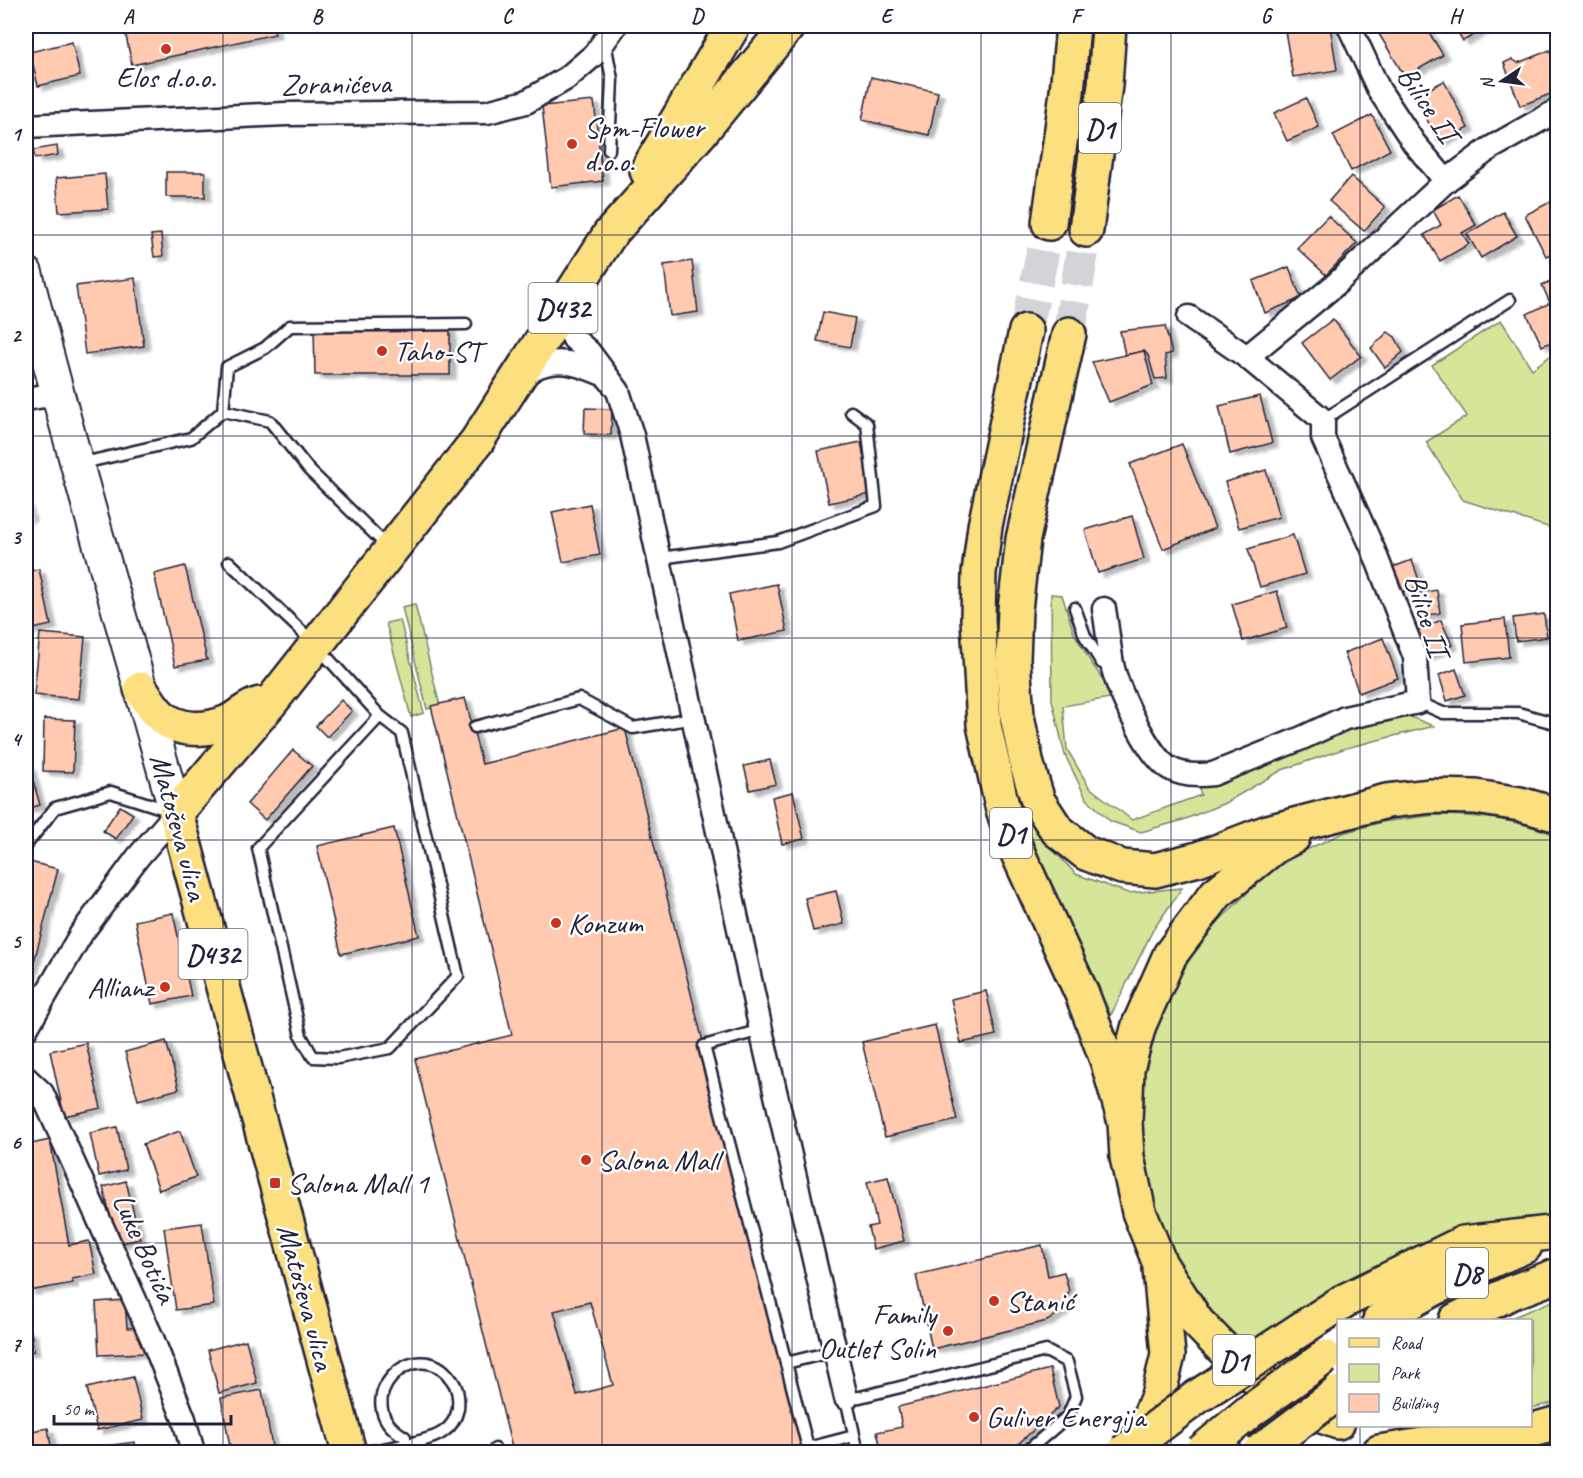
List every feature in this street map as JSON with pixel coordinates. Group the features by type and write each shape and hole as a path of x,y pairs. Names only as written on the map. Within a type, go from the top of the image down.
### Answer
{"main road":[{"path":"610,234 733,26"},
{"path":"610,234 701,132 788,26"},
{"path":"1061,26 1067,92"},
{"name":"D1","path":"1049,223 1067,92 1072,26"},
{"name":"D1","path":"1086,230 1105,85 1109,26"},
{"name":"D432","path":"176,813 317,646 477,441 610,234"},
{"name":"Matoševa ulica","path":"26,273 76,465 101,543 176,813 349,1452"},
{"name":"D1","path":"1026,331 985,526 979,573 978,630 984,725 1002,806 1012,837 1082,994 1107,1060 1125,1122 1127,1157 1139,1212 1160,1264 1197,1322 1245,1371 1303,1408 1337,1422"},
{"name":"D1","path":"1069,334 1023,539 1015,610 1013,659 1017,716 1027,765 1038,801 1057,830 1086,853 1122,867 1155,870 1198,859 1268,831 1387,801 1431,796 1487,798 1520,804 1557,815"},
{"path":"141,690 161,716 175,724 192,729 210,728 230,721 251,706 271,702"},
{"path":"1125,1122 1127,1069 1137,1030 1170,955 1216,894 1275,846 1344,813"},
{"path":"1125,1452 1197,1397 1344,1301 1463,1243 1557,1233"},
{"name":"D8","path":"1382,1319 1410,1301 1498,1257 1557,1233"},
{"path":"1125,1452 1142,1434 1158,1396 1168,1355 1160,1264"},
{"name":"D8","path":"1458,1319 1510,1293 1557,1275"},
{"path":"1201,1452 1249,1412 1332,1352"},
{"path":"1259,1452 1337,1394"},
{"path":"1378,1452 1435,1443 1502,1439 1557,1423"},
{"path":"1353,1427 1367,1433 1435,1443"}],"street":[{"name":"Bilice II","path":"1349,26 1379,90 1414,143 1446,181"},
{"name":"Zoranićeva","path":"26,126 286,114 487,112 526,102 567,78 595,54 610,34"},
{"name":"Bilice II","path":"1247,357 1336,284 1446,181 1489,149 1557,110"},
{"path":"565,305 566,322 574,339 589,352 607,375 618,391 626,411 660,558 761,1030 846,1398"},
{"path":"1189,317 1247,357 1323,420"},
{"path":"516,381 539,366 560,363 577,363 607,375"},
{"path":"26,399 57,394"},
{"name":"Bilice II","path":"1104,609 1113,665 1139,729 1155,754 1168,767 1193,775 1214,774 1241,764 1345,718 1418,702 1414,657 1373,549 1323,438 1323,420"},
{"path":"26,1029 81,934 138,857 176,813"},
{"name":"Luke Botića","path":"26,1078 42,1093 152,1338 184,1419 193,1452"}],"lane":[{"path":"609,150 612,79 610,34"},
{"path":"1323,420 1510,300"},
{"path":"76,465 191,438 223,411 227,367 265,348 290,326 466,324"},
{"path":"223,411 270,421 309,470 392,550"},
{"path":"660,558 778,542 876,506 867,424 851,412"},
{"path":"229,562 317,646 380,716 402,733 458,976 390,1048 338,1058 314,1057 301,1036 258,848 380,716"},
{"name":"Bilice II","path":"1075,608 1085,636 1102,663 1113,665"},
{"path":"475,727 579,699 633,728 694,718"},
{"path":"1418,702 1443,713 1518,713 1557,724"},
{"path":"26,845 55,808 111,792 176,813"},
{"path":"761,1030 704,1046 808,1450 854,1436"},
{"path":"786,1363 835,1351"},
{"path":"858,1452 846,1398 1046,1351 1067,1362 1076,1396 1068,1416 1026,1452"},
{"path":"368,1452 443,1433 451,1424 457,1413 459,1401 456,1389 451,1378 432,1365 420,1363 407,1365 395,1372 387,1382 382,1395 382,1408 387,1421 395,1431 405,1437"}],"green space":[{"path":"1501,320 1532,369 1557,351 1557,530 1463,500 1426,442 1467,416 1432,365"},
{"path":"1051,594 1062,595 1074,633 1092,664 1116,697 1063,706 1067,749 1089,787 1132,820 1201,795 1198,785 1213,786 1335,732 1403,714 1434,726 1346,748 1282,770 1225,803 1183,820 1141,832 1110,821 1086,798 1065,755 1052,700"},
{"path":"415,604 440,706 427,709 402,607"},
{"path":"400,620 424,713 411,717 386,623"},
{"path":"1021,809 1039,835 1076,874 1128,893 1182,888 1153,930 1111,1015 1052,887"},
{"path":"1436,815 1467,816 1513,822 1557,836 1557,1215 1360,1308 1344,1319 1337,1319 1337,1323 1266,1371 1190,1295 1161,1243 1138,1132 1141,1087 1155,1032 1176,983 1202,938 1269,871 1343,833 1382,822"},
{"path":"1557,1299 1557,1402 1532,1408 1532,1319 1508,1319"}],"building":[{"name":"Elos d.o.o.","path":"124,26 273,26 275,34 132,65"},
{"path":"1330,26 1337,70 1293,77 1285,31"},
{"path":"1394,26 1425,26 1443,55 1405,77 1379,34"},
{"path":"1454,26 1490,26 1463,41"},
{"path":"72,42 80,76 38,86 30,52"},
{"path":"1550,50 1558,68 1558,91 1520,106 1504,63 1512,59 1518,63"},
{"path":"871,77 938,92 929,135 862,120"},
{"path":"1444,81 1468,128 1439,143 1415,96"},
{"path":"1306,98 1319,127 1287,141 1274,113"},
{"name":"Spm-Flower d.o.o.","path":"594,101 603,181 551,187 542,106"},
{"path":"1372,115 1390,150 1351,171 1333,135"},
{"path":"57,146 58,155 35,159 33,150"},
{"path":"166,172 205,172 205,197 166,197"},
{"path":"105,174 108,209 59,212 56,178"},
{"path":"1351,176 1385,207 1364,231 1329,201"},
{"path":"1458,195 1476,225 1462,233 1469,244 1440,261 1424,235 1441,225 1433,210"},
{"path":"1558,198 1558,251 1546,256 1525,215"},
{"path":"1503,212 1517,236 1481,258 1467,234"},
{"path":"1328,216 1357,243 1326,275 1297,248"},
{"path":"161,234 163,256 154,257 151,235"},
{"path":"692,261 698,312 670,316 664,265"},
{"path":"1289,267 1301,298 1265,313 1253,281"},
{"path":"135,278 144,346 85,354 76,286"},
{"path":"1558,278 1558,339 1542,346 1527,314 1550,303 1542,285"},
{"path":"823,312 855,318 850,347 817,341"},
{"path":"1333,319 1361,356 1330,380 1302,343"},
{"path":"1165,326 1172,353 1165,355 1167,378 1155,379 1148,355 1144,351 1125,355 1120,331"},
{"name":"Taho-ST","path":"314,328 450,328 450,375 315,375"},
{"path":"1388,332 1395,337 1403,352 1385,368 1371,348"},
{"path":"1144,351 1153,385 1109,402 1092,362"},
{"path":"1260,396 1272,443 1230,454 1219,406"},
{"path":"585,408 612,409 611,435 584,434"},
{"path":"861,442 871,494 829,503 818,451"},
{"path":"1182,444 1215,528 1163,549 1130,464"},
{"path":"1266,470 1279,517 1239,528 1225,482"},
{"path":"26,502 30,517 26,519"},
{"path":"590,504 600,555 563,562 552,512"},
{"path":"1132,516 1144,559 1098,573 1085,530"},
{"path":"1293,535 1305,574 1260,587 1248,549"},
{"path":"1412,560 1421,586 1402,592 1393,567"},
{"path":"185,566 207,660 175,666 154,574"},
{"path":"39,569 51,625 28,630 26,572"},
{"path":"777,584 787,631 738,641 729,594"},
{"path":"1437,590 1440,613 1422,616 1419,593"},
{"path":"1277,591 1287,628 1243,641 1232,604"},
{"path":"1544,614 1547,637 1516,641 1513,618"},
{"path":"1505,619 1509,657 1466,662 1462,624"},
{"path":"1441,620 1452,645 1427,656 1416,631"},
{"path":"40,633 85,637 79,699 34,695"},
{"path":"1383,638 1398,678 1359,693 1344,653"},
{"path":"1456,669 1465,695 1447,701 1439,675"},
{"name":"Salona Mall","path":"465,698 482,764 625,728 805,1452 513,1452 415,1059 512,1035 431,706","holes":["590,1302 613,1385 577,1395 554,1311"]},
{"path":"341,700 352,711 327,737 316,726"},
{"path":"44,719 75,720 73,772 43,771"},
{"path":"293,750 312,766 265,820 247,804"},
{"path":"770,760 776,784 750,790 744,766"},
{"path":"29,766 40,805 26,809 26,767"},
{"path":"793,792 804,839 782,844 772,797"},
{"path":"120,806 133,814 116,839 103,831"},
{"path":"394,828 419,936 341,954 317,846"},
{"path":"26,861 58,869 28,985 26,985"},
{"path":"836,891 844,924 813,931 805,898"},
{"path":"173,913 191,996 152,1004 135,921"},
{"path":"986,991 996,1035 961,1043 951,999"},
{"path":"935,1025 957,1120 885,1137 862,1042"},
{"path":"166,1041 179,1089 138,1100 125,1052"},
{"path":"86,1043 101,1108 64,1116 50,1051"},
{"path":"117,1127 126,1170 99,1176 90,1133"},
{"path":"180,1131 196,1177 159,1190 143,1144"},
{"path":"50,1140 69,1245 89,1241 96,1274 72,1279 73,1283 29,1291 26,1271 26,1145"},
{"path":"888,1177 904,1241 873,1249 868,1227 877,1225 867,1182"},
{"path":"126,1181 140,1239 117,1244 103,1187"},
{"path":"202,1223 214,1305 176,1310 164,1228"},
{"name":"Stanić","path":"1042,1245 1048,1276 1064,1272 1069,1291 1062,1311 1047,1321 932,1349 916,1275"},
{"path":"125,1300 127,1328 143,1327 144,1353 99,1355 96,1302"},
{"path":"26,1331 31,1331 34,1351 26,1352"},
{"path":"246,1340 257,1383 219,1393 208,1350"},
{"name":"Guliver Energija","path":"1050,1369 1059,1407 1009,1452 882,1452 877,1432 902,1427 898,1407"},
{"path":"133,1377 143,1420 97,1430 87,1388"},
{"path":"262,1390 273,1452 231,1452 221,1398"},
{"path":"48,1428 52,1452 26,1452 26,1432"},
{"path":"135,1442 136,1452 99,1452 98,1447"}],"tunnel":[{"path":"1026,331 1049,223"},
{"path":"1069,334 1086,230"}],"place":[{"name":"Elos d.o.o.","path":"166,49"},
{"name":"Spm-Flower d.o.o.","path":"572,144"},
{"name":"Taho-ST","path":"382,351"},
{"name":"Konzum","path":"556,923"},
{"name":"Allianz","path":"165,987"},
{"name":"Salona Mall","path":"586,1160"},
{"name":"Salona Mall 1","path":"275,1183"},
{"name":"Stanić","path":"994,1301"},
{"name":"Family Outlet Solin","path":"948,1331"},
{"name":"Guliver Energija","path":"974,1417"}]}
